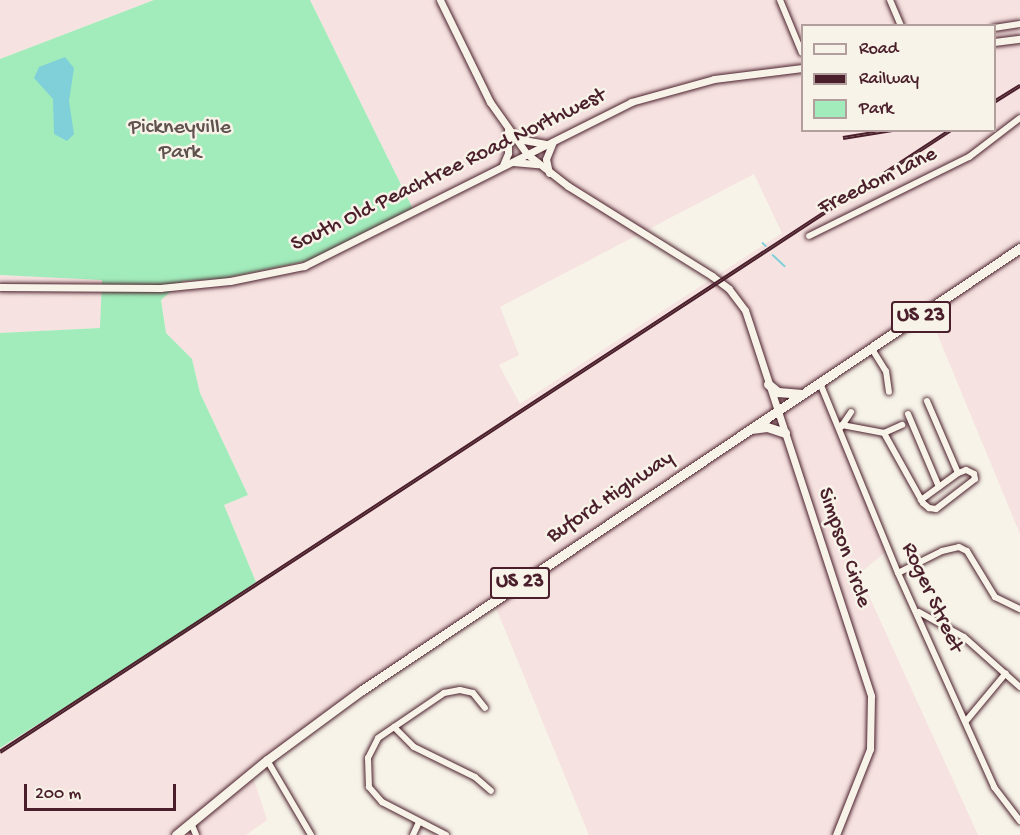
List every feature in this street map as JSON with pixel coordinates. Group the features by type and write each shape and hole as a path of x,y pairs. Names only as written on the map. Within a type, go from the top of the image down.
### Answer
{"main road":[{"name":"Buford Highway","path":"176,835 267,760 362,690 1020,248"},
{"path":"768,384 778,392 802,394"},
{"path":"748,429 767,427 785,433"}],"street":[{"name":"Simpson Circle","path":"440,0 490,102 527,154 549,173 720,282 745,310 871,696 870,748 836,835"},
{"path":"780,0 801,51"},
{"path":"890,0 900,24"},
{"path":"996,28 1020,24"},
{"path":"996,42 1020,39"},
{"name":"South Old Peachtree Road Northwest","path":"0,288 160,288 272,274 338,251 631,102 714,79 801,68"},
{"name":"Freedom Lane","path":"809,236 969,157 1020,118"},
{"path":"502,166 508,153 510,133 529,144 551,142 547,153 549,173"},
{"path":"510,162 538,164"},
{"path":"872,349 886,371 889,392"},
{"name":"Roger Street","path":"820,383 841,428 898,573 919,612 994,787 1020,821"},
{"path":"927,401 958,473"},
{"path":"851,411 841,428 884,433 902,425"},
{"path":"908,414 939,487"},
{"path":"884,433 921,500 936,509 975,479 971,472 958,473 921,500"},
{"path":"898,573 942,550 959,547 967,551 994,597 1020,609"},
{"path":"919,612 964,637 1020,687"},
{"path":"966,721 1006,673"},
{"path":"446,835 382,802 367,780 370,750 394,728 453,690 473,693 485,708"},
{"path":"394,728 414,747 475,777 492,791"},
{"path":"267,760 311,835"},
{"path":"1012,811 1020,811"},
{"path":"413,835 419,822"},
{"path":"191,823 196,835"}],"shaded area":[{"path":"0,0 154,0 0,59"},
{"path":"310,0 1020,0 1020,534 929,314 820,380 889,549 859,574 978,835 589,835 494,603 323,719 252,774 267,820 246,835 0,835 0,748 193,627 256,582 224,505 248,495 200,393 192,359 166,333 161,300 183,281 220,279 413,209","holes":["754,174 782,233 520,404 499,365 519,355 500,307"]},
{"path":"0,275 102,279 101,328 0,333"}],"green space":[{"name":"Pickneyville Park","path":"154,0 310,0 413,209 312,260 220,279 183,281 161,300 166,333 192,359 200,393 248,495 224,505 256,582 193,627 0,748 0,333 100,328 102,280 0,275 0,59"}],"water":[{"path":"65,57 74,68 69,101 74,134 67,141 54,134 53,99 34,78 39,67"}],"waterway":[{"path":"763,243 766,246"},
{"path":"773,255 785,266"}],"railway":[{"path":"996,101 1020,86"},
{"path":"843,138 880,132"},
{"path":"0,752 948,132"}]}
